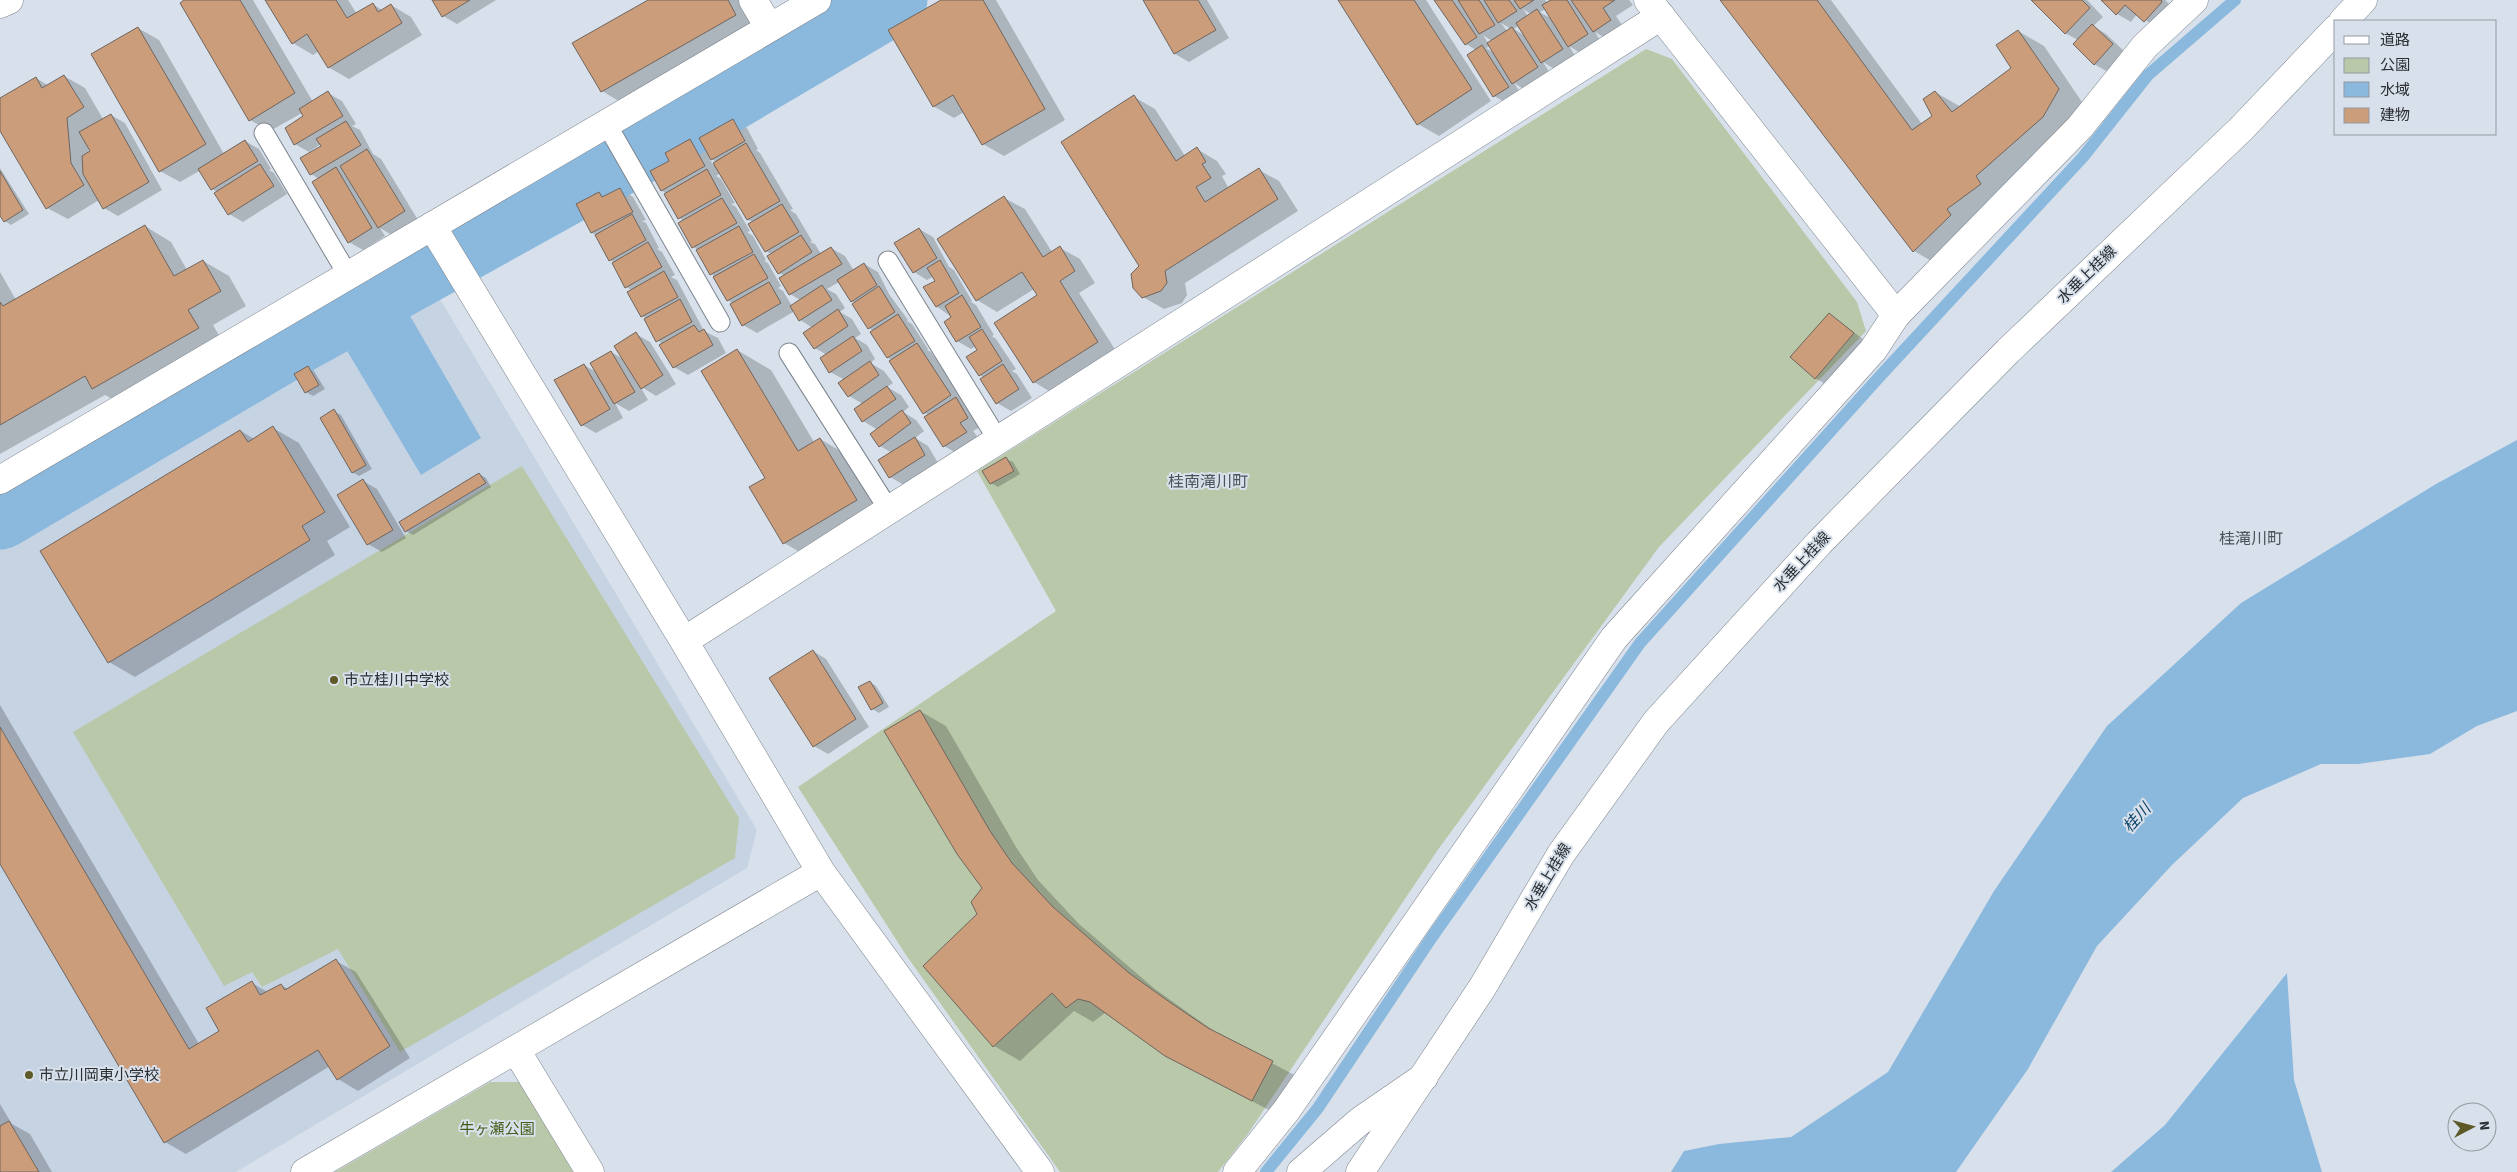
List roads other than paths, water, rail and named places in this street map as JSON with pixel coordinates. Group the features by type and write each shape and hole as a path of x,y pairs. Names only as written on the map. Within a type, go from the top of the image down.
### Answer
{"street":[{"path":"0,4 9,0"},
{"path":"753,0 769,28"},
{"path":"0,480 348,276 437,235 613,135 769,28 817,0"},
{"path":"1236,1172 1286,1111 1614,638 1873,350 1896,315 2080,127 2145,46 2194,0"},
{"path":"2344,20 2363,0"},
{"path":"684,641 998,440 1655,8 1896,315"},
{"name":"水垂上桂線","path":"1360,1172 1482,988 1561,854 1656,722 1819,543 2008,351 2241,128 2334,31"},
{"path":"437,235 684,641 821,872 1040,1172"},
{"path":"305,1172 821,872"},
{"path":"516,1050 590,1172"},
{"path":"1301,1172 1360,1121 1425,1076"}],"lane":[{"path":"264,132 348,276"},
{"path":"613,135 720,322"},
{"path":"888,261 998,440"},
{"path":"789,353 889,510"}],"water":[{"path":"406,309 481,438 421,475 343,344"},
{"name":"桂川","path":"2517,440 2517,711 2477,726 2430,754 2358,764 2321,764 2243,798 2172,865 2097,946 2028,1069 1956,1172 1671,1172 1684,1151 1719,1144 1791,1137 1888,1072 1994,891 2107,726 2241,603 2436,484"},
{"path":"2287,973 2294,1080 2322,1172 2111,1172 2165,1125"}],"waterway":[{"path":"0,514 298,338 641,148 892,0"},
{"path":"1266,1172 1318,1108 1432,937 1640,643 1881,375 2083,157 2148,75 2235,0"}],"place":[{"name":"市立桂川中学校","path":"334,680"},
{"name":"市立川岡東小学校","path":"29,1075"}],"district":[{"name":"桂南滝川町","path":"1208,482"},
{"name":"桂滝川町","path":"2251,539"}],"park label":[{"name":"牛ヶ瀬公園","path":"497,1129"}]}
